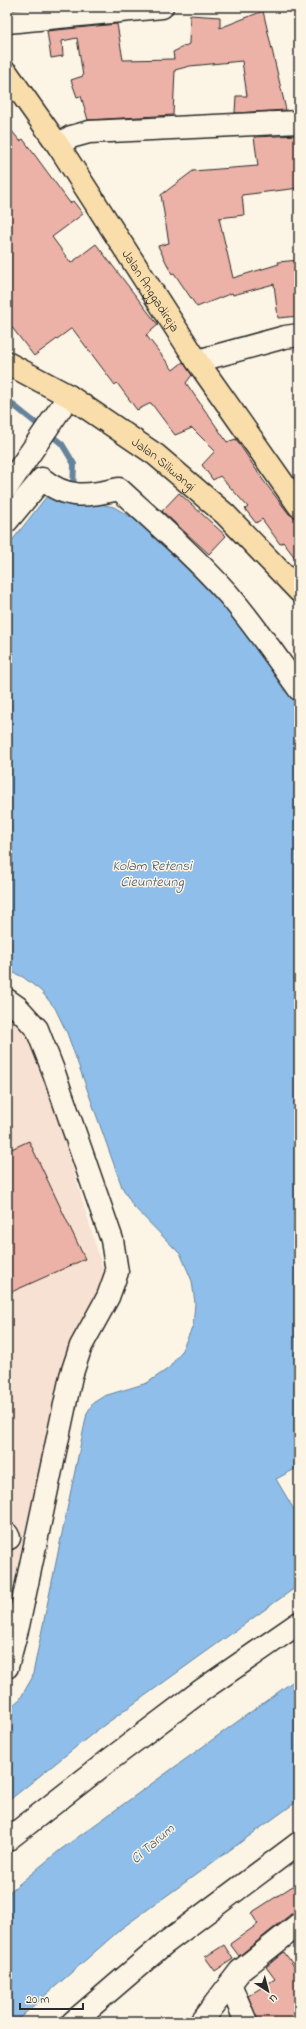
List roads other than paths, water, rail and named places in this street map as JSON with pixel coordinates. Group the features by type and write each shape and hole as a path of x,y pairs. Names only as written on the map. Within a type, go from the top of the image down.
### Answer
{"main road":[{"name":"Jalan Anggadireja","path":"7,73 58,145 197,361 299,506"},
{"name":"Jalan Siliwangi","path":"7,363 69,396 156,455 225,514 299,591"}],"street":[{"path":"7,22 162,7"},
{"path":"58,145 71,137 89,132 299,122"},
{"path":"197,361 285,337 299,335"},
{"path":"7,487 69,396"},
{"path":"7,521 42,480 53,488 68,494 89,496 119,489 181,546 228,594 262,637 299,689"},
{"path":"7,1000 17,1007 37,1029 112,1240 117,1272 108,1297 81,1346 70,1376 18,1626 7,1667"},
{"path":"7,1534 9,1538 7,1539"},
{"path":"7,1840 202,1690 299,1623"},
{"path":"73,2022 164,1944 299,1842"},
{"path":"201,2022 240,1971 297,1930"},
{"path":"230,1984 246,2022"}],"water":[{"name":"Kolam Retensi Cieunteung","path":"47,496 61,504 91,502 114,507 136,520 185,564 229,612 265,655 299,707 299,1467 276,1479 299,1518 299,1585 96,1731 7,1802 7,1710 20,1699 32,1678 87,1413 93,1403 104,1396 147,1383 169,1368 181,1352 193,1326 195,1303 192,1281 181,1255 133,1206 122,1187 67,1033 55,1008 41,991 23,977 7,970 7,547"},
{"name":"Ci Tarum","path":"299,1677 299,1800 122,1928 15,2022 7,2022 7,1894 60,1850"}],"waterway":[{"path":"7,400 62,444 74,464 73,490"}]}
